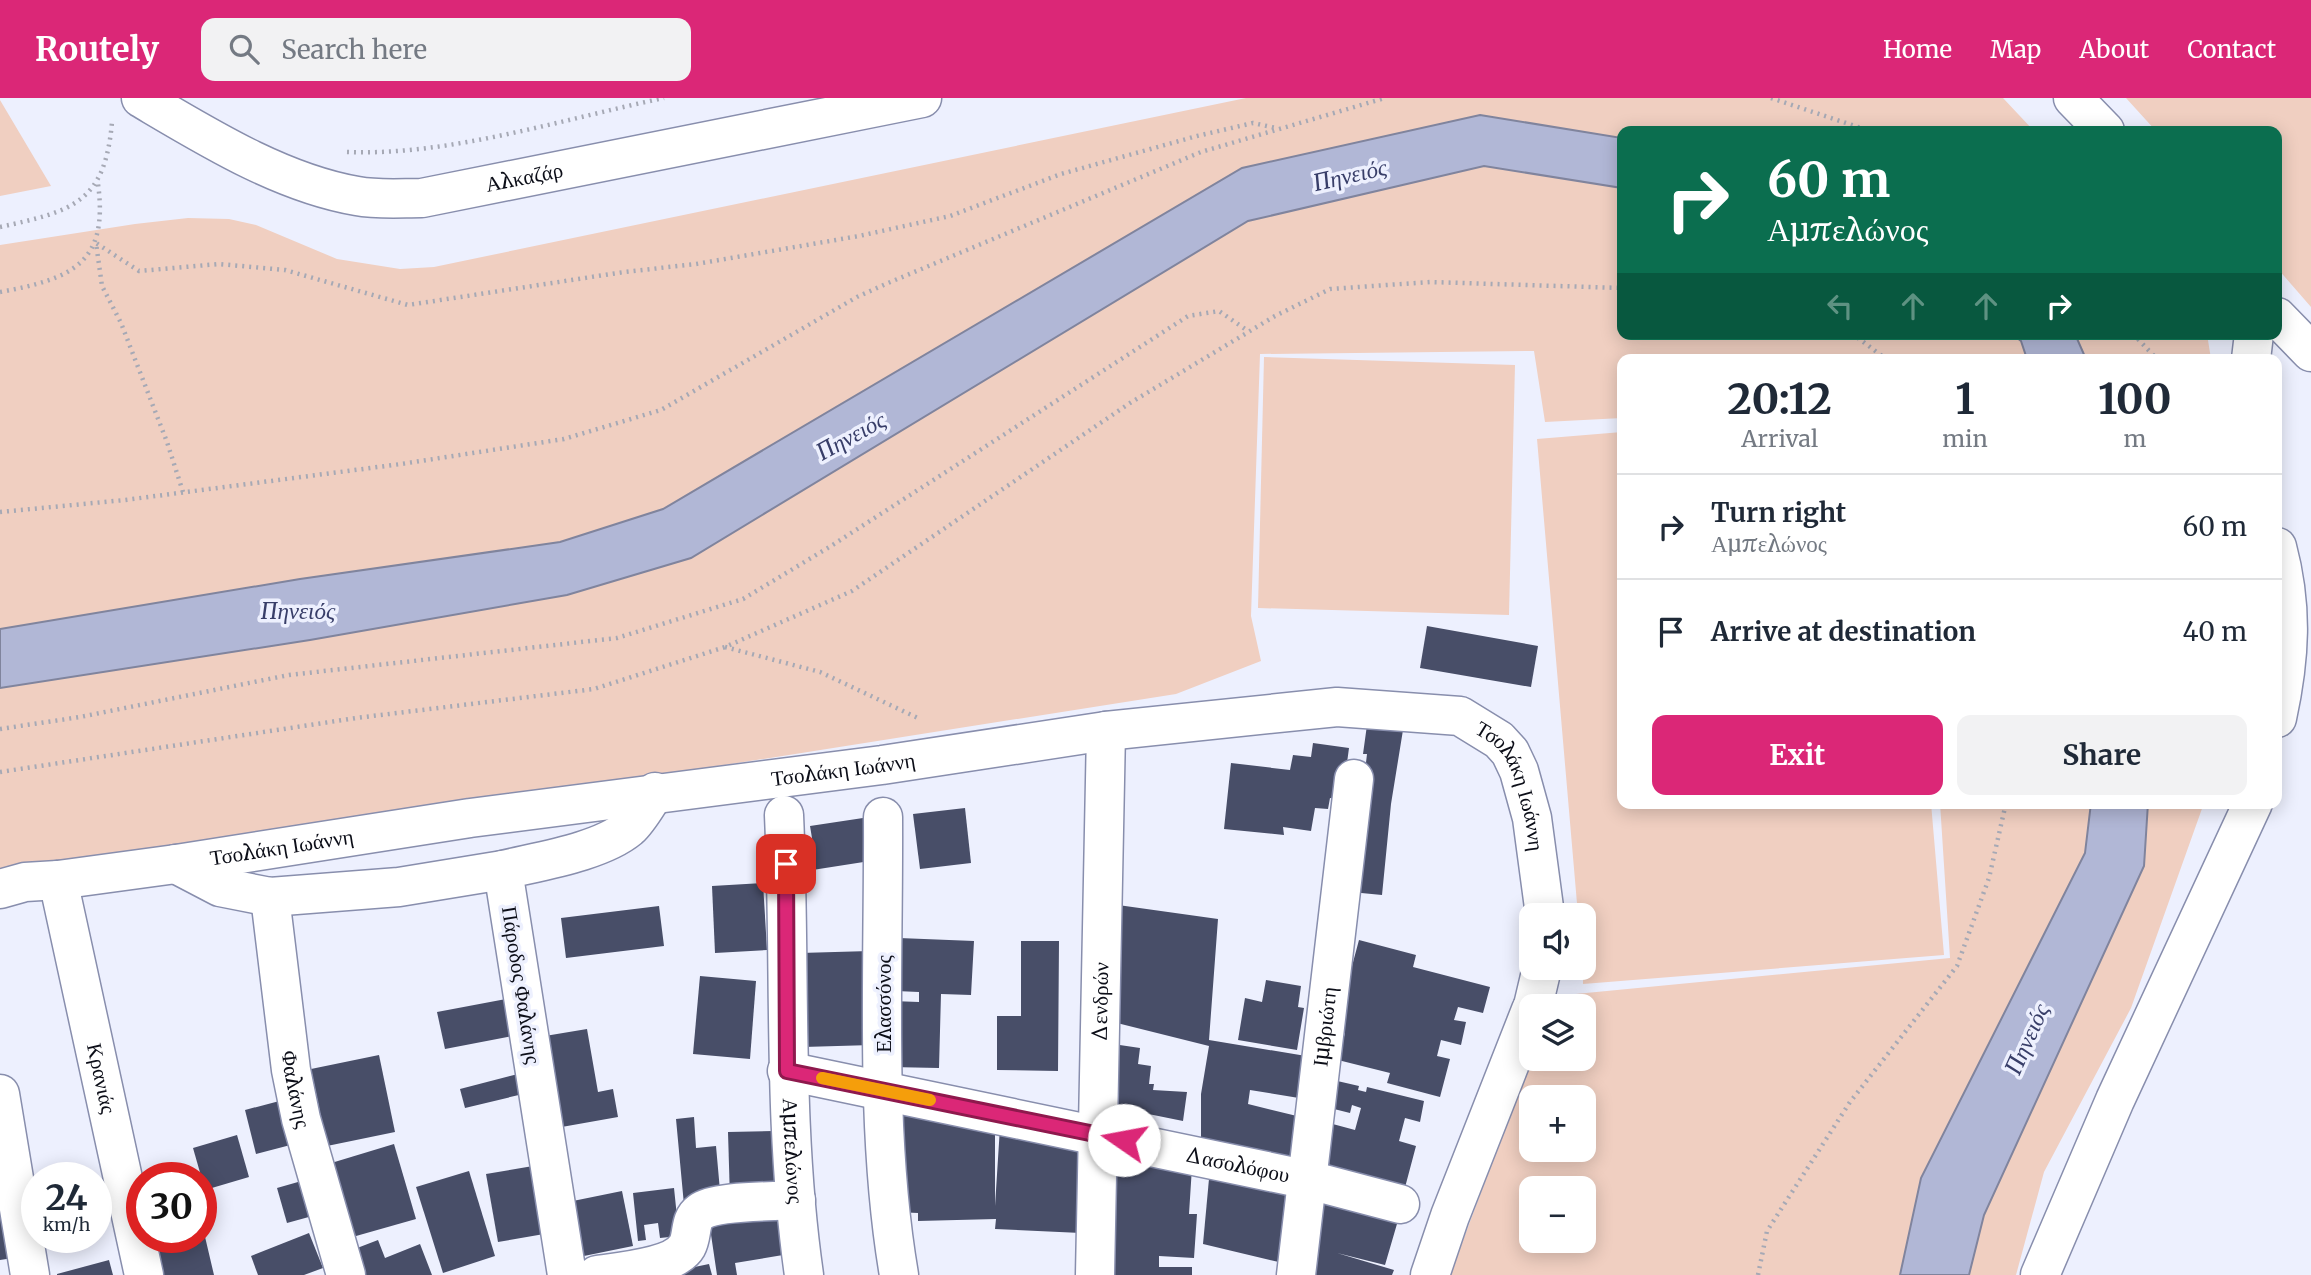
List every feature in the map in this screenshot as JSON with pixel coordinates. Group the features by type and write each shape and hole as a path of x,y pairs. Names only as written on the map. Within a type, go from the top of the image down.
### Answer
{"street":[{"name":"Αλκαζάρ","path":"127,108 296,177 358,197 422,198 922,98"},
{"path":"2073,98 2100,126"},
{"path":"2282,322 2311,352"},
{"path":"2282,568 2290,640 2282,688"},
{"name":"Τσολάκη Ιωάννη","path":"0,889 25,881 58,880 176,864 655,792 976,752 1106,731 1337,707 1460,716 1499,740 1510,752 1519,771 1532,818 1543,903"},
{"name":"Δενδρών","path":"1095,1275 1106,731"},
{"name":"Ιμβριώτη","path":"1296,1275 1354,779"},
{"path":"176,864 220,887 270,897 399,887 503,870 564,855 617,837 631,826 655,792"},
{"path":"2039,1275 2115,1100 2250,809"},
{"name":"Αμπελώνος","path":"784,815 787,889 787,1071 804,1275"},
{"name":"Ελασσόνος","path":"883,817 884,1091 889,1196 899,1275"},
{"name":"Πάροδος Φαλάνης","path":"503,870 567,1275"},
{"name":"Κρανιάς","path":"58,880 144,1275"},
{"name":"Φαλάνης","path":"270,897 286,1033 301,1119 346,1275"},
{"path":"1430,1275 1450,1216 1519,1041"},
{"name":"Δασολόφου","path":"787,1071 1309,1180 1400,1204"},
{"path":"0,1094 30,1275"},
{"path":"597,1275 665,1262 678,1255 687,1246 694,1220 709,1207 796,1200"}],"path":[{"path":"344,152 391,153 436,147 664,98"},
{"path":"0,512 183,492 564,439 662,410 857,297 1201,152 1385,98"},
{"path":"1772,98 1855,126"},
{"path":"127,108 97,183 102,213 96,243 102,286 121,323 167,442 183,492"},
{"path":"96,243 139,271 219,264 285,270 408,305 624,272 696,264 859,236 950,216 1061,174 1197,136 1253,123 1276,128"},
{"path":"0,227 50,216 75,202 97,183"},
{"path":"0,292 40,284 68,272 85,261 96,243"},
{"path":"0,772 356,718 594,689 724,647 852,591 1130,404 1248,331 1303,300 1331,289 1430,282 1617,288"},
{"path":"0,729 79,717 289,675 617,638 743,599 831,546 1188,316 1219,311 1248,331"},
{"path":"1861,340 1879,354"},
{"path":"2139,340 2152,354"},
{"path":"724,647 820,672 864,690 976,752"},
{"path":"1758,1275 1767,1231 1782,1207 1850,1102 1957,966 1989,878 2005,809"}],"shaded area":[{"path":"1246,98 2003,98 2029,126 1617,126 1617,137 1480,115 1242,168 663,509 560,542 300,579 0,629 0,245 135,224 188,218 229,219 256,225 337,259 400,269 434,267"},
{"path":"2126,98 2311,98 2311,307 2282,274 2282,126 2151,126"},
{"path":"0,100 51,186 0,196"},
{"path":"1484,166 1617,187 1617,340 2020,340 2025,354 1617,354 1617,418 1545,422 1534,351 1260,354 1251,616 1261,661 1176,694 0,879 0,688 310,640 567,595 691,558 1248,221"},
{"path":"2078,340 2208,340 2210,354 2084,354"},
{"path":"1264,357 1515,365 1509,615 1258,608"},
{"path":"1617,432 1617,809 1932,809 1944,955 1583,984 1583,980 1596,980 1596,903 1577,903 1537,439"},
{"path":"1940,809 2090,809 2085,853 1921,1178 1900,1275 1450,1275 1519,1091 1519,1162 1596,1162 1596,1085 1521,1085 1526,1071 1596,1071 1596,994 1576,994 1950,958"},
{"path":"2148,809 2202,809 2131,1008 2044,1172 2016,1275 1969,1275 1984,1215 2144,867"}],"water":[{"name":"Πηνειός","path":"1480,115 1617,137 1617,187 1484,166 1248,221 691,558 567,595 310,640 0,688 0,629 300,579 560,542 663,509 1242,168"},
{"path":"2078,340 2084,354 2025,354 2021,341"},
{"name":"Πηνειός","path":"2090,809 2148,809 2144,866 1984,1215 1969,1275 1900,1275 1921,1178 2085,853"}],"building":[{"path":"1427,626 1538,646 1531,687 1420,668"},
{"path":"1367,725 1403,730 1391,804 1382,895 1351,892 1367,754 1363,754"},
{"path":"1313,743 1349,748 1342,800 1330,798 1328,809 1315,808 1311,831 1283,827 1284,835 1224,829 1231,763 1290,770 1293,755 1311,757"},
{"path":"965,808 971,863 920,869 913,814"},
{"path":"863,818 870,861 806,871 803,852 814,850 810,826"},
{"path":"763,883 767,950 715,953 712,886"},
{"path":"1118,905 1218,919 1209,1040 1312,1057 1305,1099 1250,1090 1248,1104 1301,1117 1292,1162 1201,1137 1201,1094 1209,1046 1105,1020"},
{"path":"659,906 664,946 566,958 561,918"},
{"path":"899,938 974,941 971,995 941,994 939,1068 891,1067 892,1001 919,1002 919,992 896,991"},
{"path":"1359,940 1416,955 1413,967 1490,987 1483,1013 1458,1007 1454,1020 1466,1022 1461,1045 1441,1040 1437,1056 1450,1059 1440,1097 1387,1083 1390,1073 1338,1060 1345,1033 1340,1031 1349,993 1345,992"},
{"path":"1021,941 1059,941 1058,1071 997,1070 997,1016 1021,1016"},
{"path":"870,951 872,1045 803,1047 800,953"},
{"path":"700,976 756,981 750,1059 693,1054"},
{"path":"1266,980 1301,986 1298,1007 1304,1008 1297,1050 1238,1040 1245,998 1262,1002"},
{"path":"506,999 513,1036 445,1049 437,1012"},
{"path":"587,1029 598,1092 613,1089 618,1117 556,1128 539,1037"},
{"path":"1113,1044 1140,1048 1138,1064 1151,1066 1149,1084 1154,1084 1153,1090 1187,1092 1183,1121 1104,1105"},
{"path":"379,1055 395,1132 327,1146 311,1069"},
{"path":"518,1074 523,1094 465,1108 460,1089"},
{"path":"1333,1080 1359,1086 1358,1090 1366,1092 1367,1087 1424,1101 1420,1122 1405,1118 1399,1141 1416,1146 1403,1195 1316,1172 1329,1123 1355,1130 1361,1108 1352,1105 1350,1113 1326,1107"},
{"path":"287,1099 298,1143 256,1154 245,1110"},
{"path":"898,1103 995,1119 995,1206 1000,1127 1084,1142 1081,1233 995,1229 996,1219 918,1221 918,1213 895,1212"},
{"path":"694,1117 696,1148 716,1146 721,1202 684,1205 676,1119"},
{"path":"773,1131 775,1197 730,1199 728,1132"},
{"path":"237,1135 249,1177 217,1186 217,1162 197,1162 193,1148"},
{"path":"394,1144 416,1219 349,1238 328,1164"},
{"path":"1108,1156 1192,1167 1189,1214 1197,1214 1194,1258 1159,1256 1159,1267 1192,1267 1192,1275 1111,1275"},
{"path":"533,1166 544,1234 498,1242 486,1174"},
{"path":"1210,1168 1290,1184 1283,1263 1203,1244"},
{"path":"469,1171 495,1256 443,1273 416,1187"},
{"path":"305,1180 316,1215 287,1223 277,1188"},
{"path":"674,1188 679,1236 660,1238 658,1223 644,1225 646,1240 638,1241 633,1193"},
{"path":"622,1191 633,1246 579,1257 568,1202"},
{"path":"1317,1195 1399,1217 1385,1265 1337,1253 1394,1270 1392,1275 1308,1275"},
{"path":"0,1203 13,1258 0,1260"},
{"path":"776,1211 783,1255 735,1263 737,1275 717,1275 709,1221"},
{"path":"309,1233 323,1268 304,1275 258,1275 251,1256"},
{"path":"378,1240 385,1258 420,1244 432,1275 362,1275 352,1250"},
{"path":"143,1253 209,1253 214,1275 148,1275"},
{"path":"109,1260 113,1275 57,1275 57,1274"},
{"path":"709,1264 712,1275 661,1275 661,1274"}],"slow traffic":[{"path":"822,1078 930,1100"}],"route":[{"path":"786,864 787,1071 1124,1140"}]}
